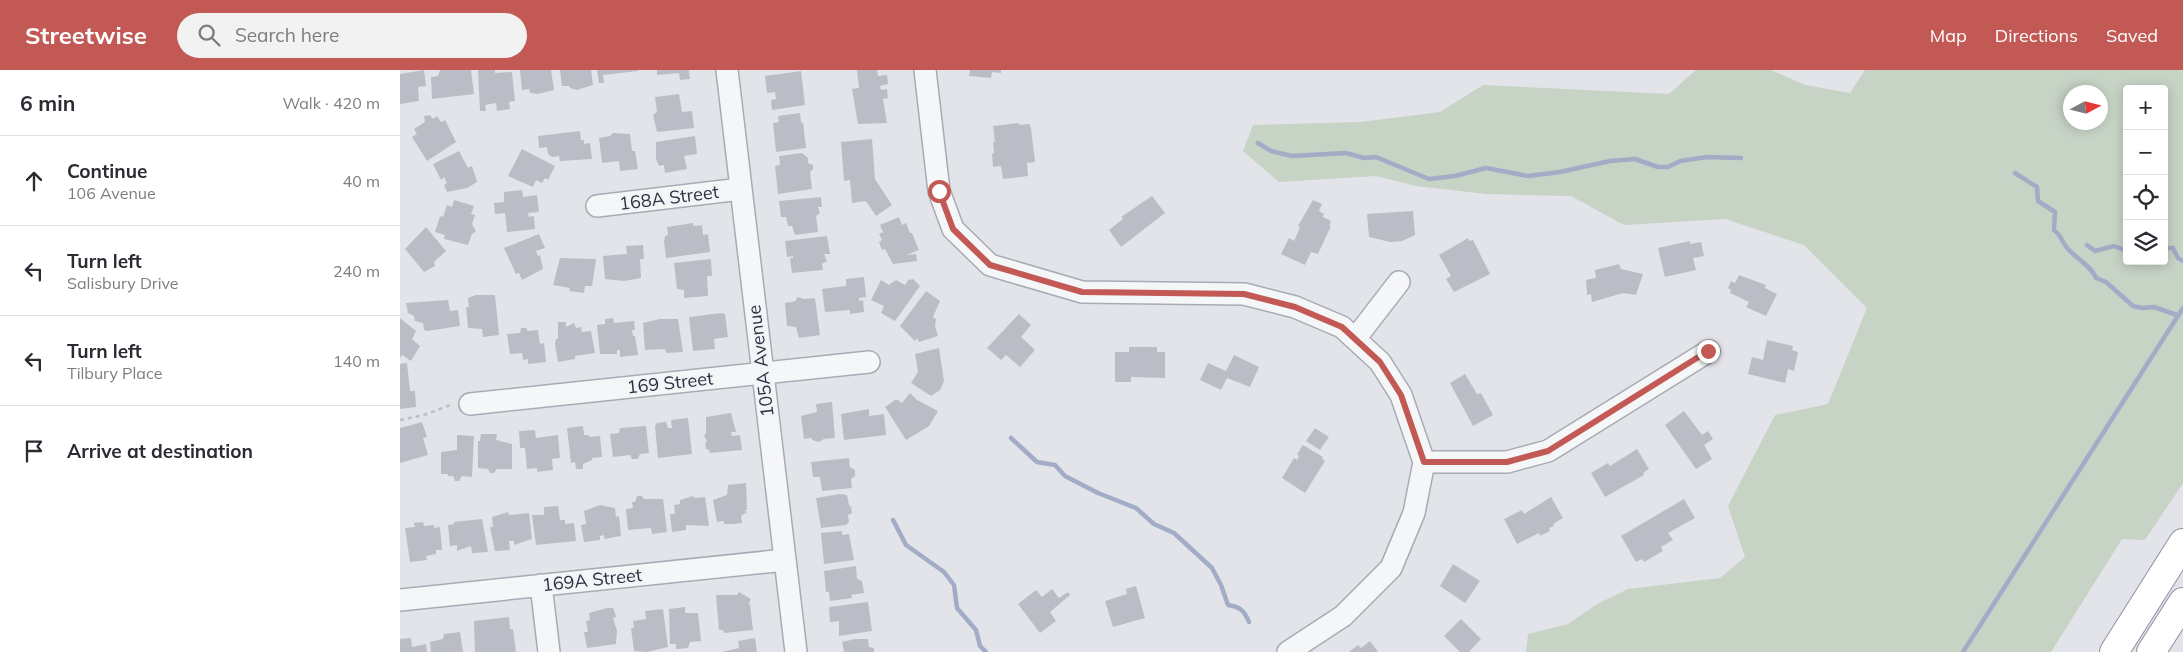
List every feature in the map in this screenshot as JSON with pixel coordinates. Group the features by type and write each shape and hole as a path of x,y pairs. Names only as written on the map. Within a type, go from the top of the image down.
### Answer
{"highway":[{"path":"2114,652 2183,543"},
{"path":"2151,652 2183,602"}],"street":[{"name":"105A Avenue","path":"727,70 796,652"},
{"path":"925,70 939,191 953,229 990,265 1082,292 1244,294 1295,307 1342,327 1380,362 1401,395 1424,462 1414,513 1391,568 1343,616 1288,652"},
{"name":"168A Street","path":"597,206 741,189"},
{"path":"1355,340 1399,282"},
{"path":"1424,462 1507,462 1548,451 1708,351"},
{"name":"169 Street","path":"470,404 870,362"},
{"name":"169A Street","path":"400,600 785,560"},
{"path":"541,585 549,652"}],"path":[{"path":"400,420 424,416 459,401 470,404"}],"green space":[{"path":"1696,70 1771,70 1805,85 1850,93 1865,70 2183,70 2183,483 2145,540 2122,539 2051,652 1526,652 1528,634 1568,624 1597,604 1628,589 1720,578 1745,557 1728,506 1775,415 1828,404 1867,308 1804,245 1725,219 1624,225 1571,196 1486,194 1416,186 1376,176 1279,182 1243,151 1253,125 1361,122 1440,112 1483,85 1669,94"}],"building":[{"path":"424,70 426,86 418,87 419,101 400,104 400,74"},
{"path":"440,70 471,70 474,94 432,99 431,77 438,76"},
{"path":"478,70 495,70 495,73 512,72 515,101 509,102 510,109 497,111 496,103 485,105 486,111 480,111"},
{"path":"520,70 551,70 554,90 538,94 530,93 529,89 522,90"},
{"path":"560,70 591,70 593,85 577,90 569,86 562,86"},
{"path":"597,70 638,71 603,75 604,83 599,83"},
{"path":"657,70 689,70 690,79 680,80 679,73 657,75"},
{"path":"857,70 877,70 878,76 887,75 888,84 880,86 881,90 887,89 888,98 883,99 887,123 858,124 852,89 859,88"},
{"path":"970,70 1001,70 1001,73 992,72 991,78 969,76"},
{"path":"801,71 805,105 772,110 771,100 776,99 775,92 767,93 765,76"},
{"path":"679,94 682,112 692,111 694,128 657,132 653,115 657,112 655,97"},
{"path":"800,113 806,148 776,152 773,123 779,122 778,116"},
{"path":"430,115 433,119 437,116 441,122 445,120 456,142 427,161 412,137 417,134 414,129 425,122 424,116"},
{"path":"1019,123 1019,125 1029,124 1031,128 1035,162 1027,163 1028,176 1003,179 1001,166 993,167 992,154 994,153 993,142 995,142 993,126"},
{"path":"580,131 581,140 584,140 584,144 590,143 592,159 560,161 559,156 552,157 548,154 547,147 539,148 538,136"},
{"path":"613,133 630,134 632,151 635,151 638,169 620,171 619,161 602,163 599,138 610,136"},
{"path":"695,136 697,154 684,156 687,169 665,173 664,165 659,166 656,159 656,142"},
{"path":"872,139 875,179 892,205 876,216 866,201 852,203 850,180 844,181 841,142"},
{"path":"522,149 555,166 548,180 545,178 542,183 536,180 533,187 508,176"},
{"path":"459,151 468,168 472,166 477,182 467,188 447,192 444,185 447,183 444,177 441,180 433,164"},
{"path":"802,153 808,158 808,163 813,165 813,169 810,172 812,189 778,194 775,166 780,165 779,156"},
{"path":"522,190 523,197 537,195 539,212 528,213 529,217 534,216 535,229 507,232 505,213 495,214 494,203 504,202 504,192"},
{"path":"1152,196 1165,213 1121,247 1109,230 1123,219 1121,217"},
{"path":"821,197 822,207 818,207 820,213 816,216 818,232 795,235 792,226 788,226 786,217 781,217 779,201"},
{"path":"454,200 474,206 471,214 475,215 472,224 476,231 472,234 468,245 444,239 445,235 435,232 440,216 443,217 447,205 452,207"},
{"path":"1313,200 1322,204 1319,211 1324,214 1323,217 1331,221 1329,226 1331,226 1318,254 1311,252 1305,265 1281,254 1289,238 1294,241 1300,227 1298,226"},
{"path":"1413,211 1415,235 1402,241 1390,242 1369,237 1367,214"},
{"path":"899,217 902,225 906,223 919,250 906,255 916,254 917,261 893,264 885,249 882,250 879,242 882,240 879,234 883,232 880,225"},
{"path":"693,223 693,226 702,225 703,235 708,234 710,252 666,258 664,242 665,236 668,235 667,227"},
{"path":"426,227 446,251 434,262 435,266 424,272 405,249"},
{"path":"539,234 545,248 536,251 538,256 540,255 543,269 522,280 519,273 516,274 504,248"},
{"path":"827,236 830,254 824,254 827,261 822,264 823,270 792,273 790,258 793,258 793,256 787,257 785,241"},
{"path":"1468,238 1469,241 1473,240 1490,274 1454,292 1446,279 1451,276 1439,255"},
{"path":"1690,241 1690,244 1701,242 1704,256 1693,258 1696,270 1665,277 1658,248"},
{"path":"643,245 644,259 640,259 641,278 624,281 605,279 603,256 627,254 626,246"},
{"path":"560,258 596,259 592,286 585,286 584,293 569,291 570,288 553,285"},
{"path":"711,259 712,276 707,276 708,296 684,298 684,290 677,289 674,263"},
{"path":"1619,264 1621,269 1643,274 1636,295 1623,293 1592,302 1591,294 1587,295 1586,280 1596,278 1595,270"},
{"path":"1739,275 1766,285 1765,288 1777,294 1766,316 1746,307 1749,302 1730,293 1731,290 1728,288 1731,281 1735,283"},
{"path":"864,277 866,297 859,298 859,301 863,300 864,312 850,314 850,310 825,312 822,289 846,286 846,279"},
{"path":"913,279 920,286 895,321 881,313 884,306 871,300 881,280 889,285 896,280 905,285 908,280"},
{"path":"926,291 940,301 933,317 936,319 935,326 938,336 919,342 917,338 915,341 900,326"},
{"path":"476,295 495,295 499,335 483,337 482,329 468,328 466,307 469,307 468,298"},
{"path":"797,297 804,299 815,298 820,335 799,338 796,327 787,326 785,303 796,301"},
{"path":"448,300 450,311 458,310 460,326 427,331 424,330 423,323 415,321 414,316 408,313 406,303"},
{"path":"725,314 728,337 714,339 715,349 693,351 689,317"},
{"path":"1019,314 1031,325 1021,337 1035,350 1020,367 1006,355 1001,360 987,348"},
{"path":"400,318 416,331 412,339 420,346 411,361 402,355 400,358"},
{"path":"613,318 614,323 634,321 635,330 632,330 633,336 635,336 638,355 620,357 620,350 617,350 617,354 600,354 597,325 605,324 605,319"},
{"path":"660,319 678,319 683,352 666,353 665,349 645,350 643,323"},
{"path":"558,322 566,322 566,327 574,323 576,328 581,327 582,332 591,331 595,353 575,356 575,359 558,362 555,344 556,339 558,339"},
{"path":"521,328 526,328 528,331 538,330 540,344 544,343 546,362 528,364 528,359 523,360 522,353 510,354 507,334 520,333"},
{"path":"1767,340 1793,346 1792,350 1798,352 1794,371 1788,369 1785,383 1748,374 1752,357 1763,360"},
{"path":"1129,347 1157,347 1157,352 1165,352 1165,378 1131,377 1131,382 1115,382 1115,352 1129,352"},
{"path":"939,348 944,381 940,390 931,396 911,383 918,372 915,354"},
{"path":"1234,355 1259,367 1250,387 1227,378 1221,390 1200,380 1208,363 1226,371"},
{"path":"407,363 410,391 415,391 416,407 400,409 400,364"},
{"path":"1465,374 1477,394 1481,393 1493,415 1473,426 1450,383"},
{"path":"910,393 917,400 938,411 929,426 906,440 885,407 895,400 902,403"},
{"path":"832,402 835,438 824,439 819,442 812,440 812,438 804,439 801,416 817,412 816,404"},
{"path":"869,409 869,416 884,414 886,435 844,440 841,414"},
{"path":"1684,411 1702,435 1708,431 1713,439 1704,445 1712,459 1696,469 1665,425"},
{"path":"731,413 736,432 731,432 732,436 740,435 742,450 710,453 706,449 705,443 707,441 704,436 706,433 706,417"},
{"path":"688,418 692,454 658,458 655,426 657,423 666,422 668,428 672,428 671,420"},
{"path":"422,422 427,437 423,438 428,455 400,463 400,428"},
{"path":"583,426 584,435 589,435 589,437 600,436 602,457 592,458 592,460 583,464 583,469 576,469 575,462 571,463 567,428"},
{"path":"646,426 649,453 640,454 638,459 632,459 630,455 613,457 610,434 619,433 620,428"},
{"path":"1315,428 1329,437 1320,450 1306,441"},
{"path":"535,430 536,438 558,435 560,458 552,459 553,470 537,472 537,468 527,469 525,448 520,448 519,431"},
{"path":"481,434 497,434 496,440 512,444 512,469 497,469 494,473 490,473 488,469 478,468 478,441 480,441"},
{"path":"457,435 474,436 472,477 462,476 459,481 455,481 453,476 441,474 441,452 457,450"},
{"path":"1303,445 1323,457 1322,459 1325,461 1305,493 1282,478 1294,458 1297,460 1299,456 1297,454"},
{"path":"1637,449 1649,469 1643,473 1644,475 1605,497 1591,473 1608,463 1610,466"},
{"path":"849,458 850,467 855,470 855,476 851,479 852,488 822,491 820,477 813,477 811,462"},
{"path":"746,483 747,510 744,510 747,512 741,516 742,523 724,524 724,521 717,522 713,500 727,495 728,485"},
{"path":"840,494 847,495 851,507 852,513 848,515 849,522 846,525 821,528 816,498"},
{"path":"637,496 642,496 644,499 663,499 667,532 652,534 651,528 628,530 626,509 633,508 632,502 635,502"},
{"path":"693,496 695,498 705,497 709,526 686,525 686,530 672,532 670,514 675,514 674,505 680,504 680,500"},
{"path":"1551,497 1563,518 1549,528 1550,531 1540,536 1539,533 1517,544 1504,519 1522,510 1524,514"},
{"path":"1684,499 1695,518 1668,533 1673,540 1661,547 1663,551 1644,562 1642,559 1636,562 1621,536"},
{"path":"600,505 615,508 616,517 619,516 621,536 604,539 604,535 600,536 600,540 584,542 581,525 586,524 584,511"},
{"path":"558,506 560,520 565,520 565,524 574,523 576,541 536,545 532,515 544,515 544,507"},
{"path":"508,512 509,515 529,513 532,539 514,545 514,541 509,541 510,550 495,551 490,527 493,527 492,517"},
{"path":"482,519 488,552 472,553 471,546 457,551 457,545 450,546 448,525 454,524 454,522"},
{"path":"423,522 424,526 434,525 434,528 440,527 442,550 436,550 436,554 426,556 427,560 410,562 405,528 415,527 414,523"},
{"path":"842,531 842,535 849,534 854,560 824,564 821,533"},
{"path":"1453,564 1480,581 1465,603 1440,586"},
{"path":"856,566 857,579 862,581 864,593 851,595 852,598 830,601 829,592 826,592 824,571"},
{"path":"1136,586 1145,618 1113,627 1105,601 1127,594 1126,589"},
{"path":"1052,589 1059,598 1068,592 1070,595 1050,612 1056,621 1040,633 1018,604 1036,590 1042,597"},
{"path":"739,592 751,599 748,605 750,604 753,630 724,633 723,630 719,630 716,595 737,595"},
{"path":"868,602 872,631 839,636 839,621 830,622 829,607"},
{"path":"685,607 685,613 698,613 701,641 690,642 688,648 676,649 676,644 670,644 669,609"},
{"path":"613,608 616,617 613,618 617,631 616,644 587,648 584,632 588,632 586,621 590,620 589,613"},
{"path":"663,609 668,647 647,652 634,651 631,628 634,628 633,621 646,619 645,611"},
{"path":"509,617 510,629 513,629 516,652 475,652 474,621"},
{"path":"1461,619 1481,639 1469,652 1460,652 1444,636"},
{"path":"460,632 463,652 431,652 430,642 443,639 444,634"},
{"path":"411,638 412,647 426,644 427,652 400,652 400,639"},
{"path":"755,638 757,652 722,652 739,648 738,641"},
{"path":"868,639 869,647 874,648 874,652 844,652 842,642"},
{"path":"1370,641 1378,652 1349,652 1358,645 1361,648"}],"waterway":[{"path":"1258,143 1271,151 1292,156 1346,153 1364,158 1376,157 1429,179 1455,176 1486,168 1528,176 1560,172 1610,161 1635,159 1658,167 1668,167 1680,161 1707,157 1741,158"},
{"path":"2015,173 2037,187 2038,201 2055,212 2054,230 2068,249 2087,266 2096,278 2106,282 2133,306 2142,308 2154,307 2177,315"},
{"path":"2087,245 2095,251 2114,246 2123,249"},
{"path":"2168,248 2173,248 2178,258 2183,261"},
{"path":"1963,652 2183,308"},
{"path":"1011,438 1037,462 1055,465 1065,476 1098,493 1136,508 1154,524 1174,533 1212,568 1221,585 1228,605 1241,610 1249,622"},
{"path":"893,520 906,545 944,572 954,585 957,608 976,630 980,646 986,652"}],"route":[{"path":"939,191 953,229 990,265 1082,292 1244,294 1295,307 1342,327 1380,362 1401,395 1424,462 1507,462 1548,451 1708,351"}]}
